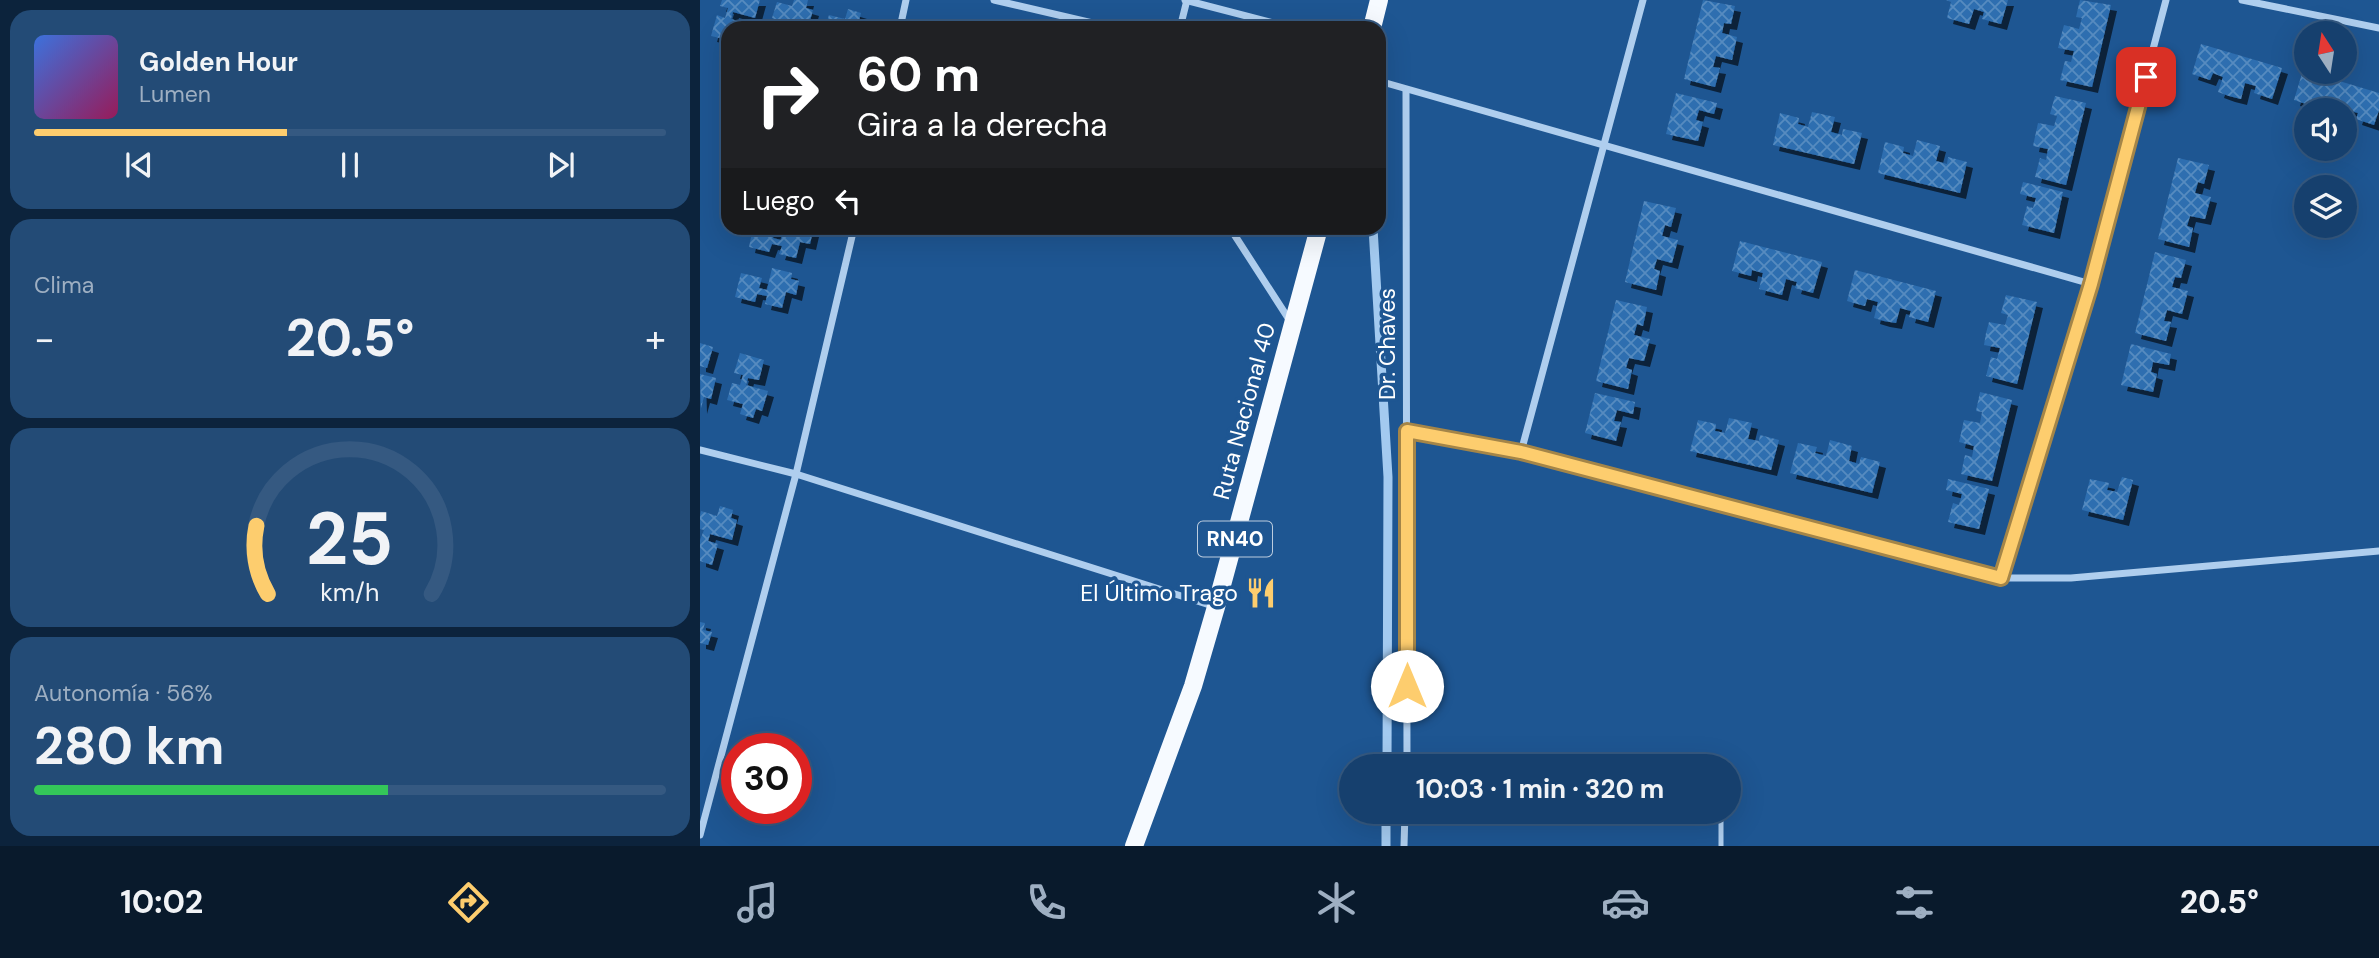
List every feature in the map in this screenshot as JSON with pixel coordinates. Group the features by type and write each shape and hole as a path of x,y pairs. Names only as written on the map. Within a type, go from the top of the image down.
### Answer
{"main road":[{"path":"1373,21 1379,0"},
{"name":"Ruta Nacional 40","path":"1134,846 1193,685 1317,235"}],"street":[{"path":"902,21 906,0"},
{"path":"994,0 1085,21"},
{"path":"1182,21 1187,0 1266,21"},
{"path":"1521,452 1643,0"},
{"path":"2001,578 2091,284 2166,0"},
{"path":"2242,0 2379,28"},
{"path":"1386,83 2091,284"},
{"name":"Dr. Chaves","path":"1406,90 1407,754"},
{"path":"700,835 796,474 851,235"},
{"path":"1234,235 1292,325"},
{"path":"1407,431 1521,452 2001,578 2071,578 2379,551"},
{"path":"700,450 796,474 1216,607"},
{"path":"1404,846 1405,824"}],"lane":[{"path":"1721,824 1721,846"}],"building":[{"path":"722,0 760,0 755,18 733,12 731,19 738,21 721,21 721,38 711,36 717,15 725,18 728,8 720,6"},
{"path":"794,0 808,0 806,8 813,10 810,21 780,21 772,18 777,2 792,6"},
{"path":"1703,0 1735,6 1731,24 1724,23 1722,33 1737,37 1732,60 1716,56 1713,67 1720,68 1715,87 1684,79"},
{"path":"1946,0 2008,0 2001,24 1982,19 1984,12 1974,9 1969,24 1947,18 1951,2"},
{"path":"2080,0 2111,5 2092,87 2060,80 2065,61 2071,62 2074,51 2058,48 2061,36 2064,25 2079,29 2082,18 2076,17"},
{"path":"848,9 861,13 859,21 827,21 829,15 845,19"},
{"path":"2201,44 2282,68 2272,99 2254,93 2256,86 2245,83 2241,99 2229,96 2218,92 2223,77 2213,73 2210,80 2192,74"},
{"path":"2299,84 2349,84 2379,93 2379,110 2374,125 2357,119 2357,98 2295,98"},
{"path":"1676,93 1717,103 1714,114 1699,110 1696,120 1703,122 1698,141 1666,134"},
{"path":"2055,96 2086,103 2066,185 2035,177 2040,158 2046,160 2048,149 2033,146 2038,123 2054,126 2057,116 2050,114"},
{"path":"1812,112 1835,117 1831,132 1842,135 1843,129 1862,133 1854,164 1773,145 1780,113 1799,118 1798,124 1808,127"},
{"path":"1917,140 1940,146 1936,161 1947,164 1948,157 1967,162 1960,193 1878,173 1885,142 1904,147 1903,153 1913,156"},
{"path":"2178,158 2209,165 2204,184 2198,182 2195,193 2211,197 2205,219 2190,216 2187,226 2193,228 2189,247 2158,239"},
{"path":"2023,182 2063,192 2054,233 2022,225 2027,206 2033,208 2036,198 2020,194"},
{"path":"1644,201 1676,208 1671,227 1665,225 1662,236 1678,240 1672,263 1657,259 1654,269 1660,271 1656,290 1625,282"},
{"path":"752,235 774,235 773,238 781,240 782,235 812,235 810,244 800,242 796,258 779,254 782,246 772,244 769,252 749,247"},
{"path":"1740,241 1822,262 1813,293 1795,288 1797,282 1786,279 1782,295 1759,289 1763,273 1752,270 1751,276 1732,271"},
{"path":"2155,252 2186,260 2181,278 2175,277 2172,287 2188,291 2182,314 2167,310 2164,321 2171,322 2166,341 2135,333"},
{"path":"772,268 792,273 791,279 799,281 796,295 786,292 782,308 765,304 767,296 757,294 755,302 735,297 741,273 762,278 759,288 767,290"},
{"path":"1855,270 1936,291 1928,322 1909,317 1911,311 1900,308 1896,323 1884,321 1874,318 1878,302 1867,299 1865,306 1847,301"},
{"path":"2006,295 2037,302 2017,384 1986,376 1991,357 1997,359 2000,348 1984,345 1986,333 1989,322 2005,325 2008,315 2001,313"},
{"path":"1616,300 1647,307 1643,326 1637,324 1634,335 1650,339 1644,361 1629,358 1626,368 1632,370 1628,389 1596,381"},
{"path":"700,343 713,347 707,368 700,366"},
{"path":"2131,344 2171,354 2169,365 2153,362 2151,372 2157,374 2153,392 2121,385"},
{"path":"740,353 764,360 759,380 748,378 746,385 768,391 762,411 756,409 753,418 740,414 743,404 727,400 732,383 740,385 743,375 734,373"},
{"path":"700,374 716,378 711,399 704,397 701,408"},
{"path":"1980,392 2012,400 1992,481 1961,474 1965,455 1972,457 1974,446 1959,442 1964,420 1980,423 1982,412 1976,411"},
{"path":"1595,393 1635,402 1633,414 1617,410 1614,421 1621,422 1616,441 1585,433"},
{"path":"1729,418 1752,423 1748,439 1759,441 1760,435 1779,440 1771,470 1690,451 1698,420 1716,424 1715,431 1725,433"},
{"path":"1830,440 1852,446 1849,461 1859,464 1861,457 1880,462 1872,493 1790,473 1798,443 1817,447 1815,453 1826,456"},
{"path":"2122,477 2133,480 2123,520 2082,510 2090,479 2109,483 2107,490 2117,492"},
{"path":"1948,479 1989,489 1979,529 1948,522 1953,503 1959,505 1962,494 1946,490"},
{"path":"720,506 733,510 731,518 737,520 732,540 710,534 708,541 718,544 712,565 700,561 700,540 704,530 700,529 700,516 701,511 717,516"},
{"path":"700,622 705,623 703,630 712,632 708,645 700,643"}],"waterway":[{"path":"1373,235 1388,477 1387,754"},
{"path":"1386,824 1386,846"}],"place":[{"name":"El Último Trago","path":"1261,593"}],"route":[{"path":"1407,686 1407,431 1521,452 2001,578 2091,284 2146,77"}]}
